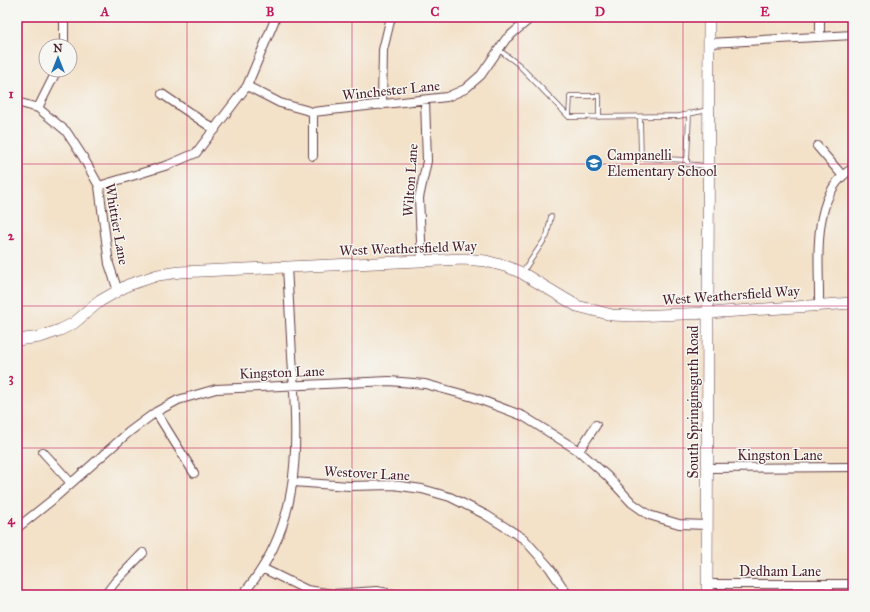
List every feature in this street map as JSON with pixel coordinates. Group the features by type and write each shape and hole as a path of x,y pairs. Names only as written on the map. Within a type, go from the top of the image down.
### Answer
{"street":[{"path":"64,17 64,38"},
{"path":"99,186 168,165 196,154 247,86 276,17"},
{"path":"382,105 383,50 391,17"},
{"name":"Winchester Lane","path":"247,86 280,103 313,112 447,98 465,90 481,75 497,49 514,31 532,17"},
{"name":"South Springinsguth Road","path":"707,595 709,17"},
{"path":"820,17 820,37"},
{"path":"709,43 853,35"},
{"path":"38,108 53,78"},
{"path":"162,94 215,130"},
{"name":"Wilton Lane","path":"422,262 419,198 427,161 425,100"},
{"name":"Whittier Lane","path":"17,102 38,108 66,131 83,157 99,186 109,264 118,290"},
{"path":"313,112 313,156"},
{"path":"817,146 842,175"},
{"path":"819,305 820,224 829,196 842,175 853,168"},
{"name":"West Weathersfield Way","path":"17,340 40,337 60,330 74,323 100,301 138,280 169,273 287,267 475,260 497,264 522,273 565,300 600,313 633,316 708,313 853,303"},
{"path":"242,595 262,568 280,532 288,509 293,482 296,445 287,267"},
{"name":"Kingston Lane","path":"17,528 31,518 129,432 156,412 185,398 216,389 389,380 425,384 473,397 524,416 579,450 607,476 632,503 649,515 674,523 708,525"},
{"path":"156,412 194,473"},
{"path":"579,450 596,425"},
{"path":"43,452 71,483"},
{"name":"Kingston Lane","path":"708,468 853,467"},
{"name":"Westover Lane","path":"293,482 349,486 398,486 422,489 450,497 486,515 524,539 549,567 568,595"},
{"path":"105,595 114,582 143,553"},
{"path":"262,568 307,590 333,594 377,591 398,595"},
{"name":"Dedham Lane","path":"707,584 853,584"},
{"path":"829,584 829,595"}],"lane":[{"path":"497,49 518,64 569,117 679,116 709,110"},
{"path":"569,117 570,96 599,96 599,117"},
{"path":"689,113 687,164 709,166"},
{"path":"640,117 641,158 687,160"},
{"path":"522,273 547,236 551,216"}],"place":[{"name":"Campanelli Elementary School","path":"594,163"}]}
